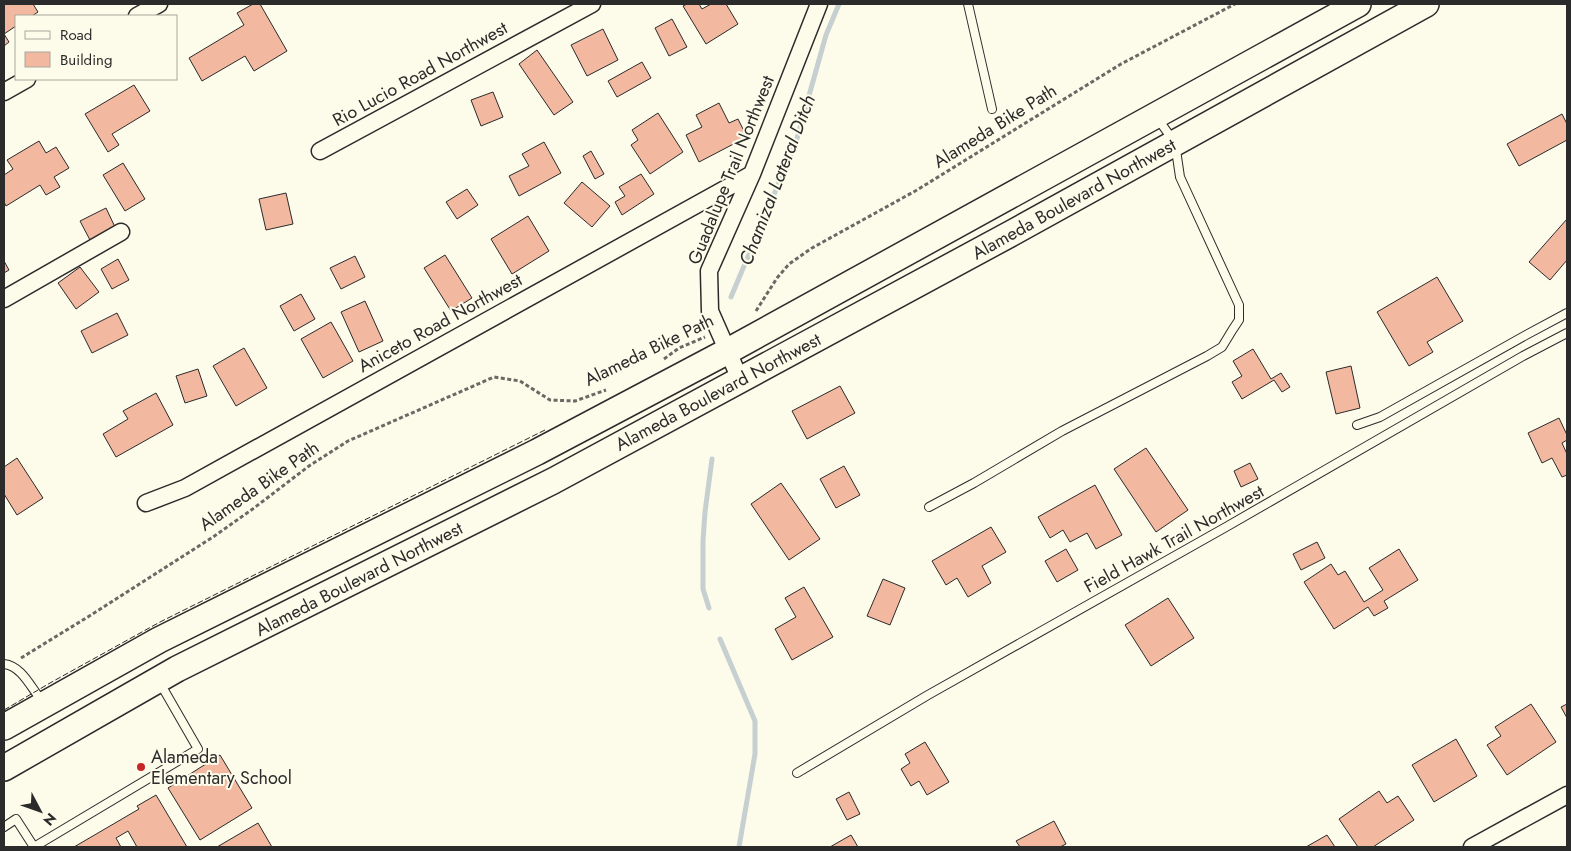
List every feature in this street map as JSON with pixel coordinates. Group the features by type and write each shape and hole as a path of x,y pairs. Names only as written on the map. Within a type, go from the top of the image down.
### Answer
{"main road":[{"name":"Alameda Boulevard Northwest","path":"4,727 159,640 537,452 723,341 1156,115 1358,4"},
{"name":"Alameda Boulevard Northwest","path":"4,768 158,680 553,482 1012,233 1426,4"}],"street":[{"path":"139,15 159,4"},
{"name":"Rio Lucio Road Northwest","path":"320,151 592,4"},
{"name":"Guadalupe Trail Northwest","path":"740,379 710,311 709,271 752,174 819,4"},
{"path":"4,92 25,80"},
{"name":"Aniceto Road Northwest","path":"146,503 194,483 752,174"},
{"path":"4,299 121,232"},
{"path":"1472,847 1567,795"}],"lane":[{"path":"968,4 992,108"},
{"path":"929,506 974,483 1062,431 1222,347 1239,320 1239,305 1180,177 1174,143 1156,115"},
{"path":"1357,425 1380,417 1567,313"},
{"name":"Field Hawk Trail Northwest","path":"797,774 936,690 1226,527 1523,356 1567,333"},
{"path":"7,664 18,669 44,704"},
{"path":"4,827 16,820 34,847 198,749 158,680"}],"path":[{"name":"Alameda Bike Path","path":"752,317 777,278 789,264 812,248 917,190 1121,64 1236,4"},
{"name":"Alameda Bike Path","path":"658,364 679,348 723,341"},
{"name":"Alameda Bike Path","path":"7,664 91,615 213,537 310,466 348,441 494,377 520,381 550,400 574,401 611,388"}],"building":[{"path":"4,4 33,4 38,12 34,15 15,15 15,27 4,34"},
{"path":"253,4 260,4 287,51 254,71 245,56 202,81 189,58 244,25 237,13"},
{"path":"699,4 702,9 711,4 726,4 738,24 706,44 683,6"},
{"path":"672,19 687,47 669,56 655,28"},
{"path":"603,29 618,60 587,76 571,45"},
{"path":"4,34 9,42 4,46"},
{"path":"537,50 573,102 554,115 519,64"},
{"path":"642,62 651,78 617,97 608,81"},
{"path":"134,85 150,111 112,134 119,145 108,152 85,114"},
{"path":"493,92 503,117 481,126 471,100"},
{"path":"719,103 729,123 738,119 747,137 699,162 686,135 702,127 696,115"},
{"path":"658,113 683,152 650,174 631,145 638,140 632,130"},
{"path":"1562,114 1567,124 1567,140 1519,166 1507,144"},
{"path":"39,141 46,153 56,147 69,168 54,177 60,187 46,195 40,185 6,206 4,202 4,175 13,169 7,160"},
{"path":"544,142 561,173 519,196 509,176 529,166 522,154"},
{"path":"591,151 604,174 595,179 583,156"},
{"path":"123,163 145,199 125,211 103,175"},
{"path":"641,174 654,194 622,215 615,202 625,196 619,187"},
{"path":"582,182 610,206 592,227 564,203"},
{"path":"467,189 478,205 457,219 446,202"},
{"path":"286,193 293,224 266,230 259,199"},
{"path":"106,208 115,227 90,240 80,221"},
{"path":"528,216 549,251 512,274 491,239"},
{"path":"1567,219 1567,260 1550,280 1529,262"},
{"path":"445,255 472,298 451,311 424,268"},
{"path":"355,256 365,277 341,289 330,268"},
{"path":"118,259 129,280 112,289 101,269"},
{"path":"4,261 9,270 4,273"},
{"path":"80,267 99,292 76,309 58,283"},
{"path":"1437,277 1463,321 1427,342 1433,352 1409,366 1377,312"},
{"path":"301,294 315,319 294,331 280,306"},
{"path":"365,301 383,341 359,352 341,312"},
{"path":"117,313 128,335 92,353 81,331"},
{"path":"331,322 353,361 323,378 301,339"},
{"path":"244,348 267,388 236,406 213,366"},
{"path":"1253,349 1271,379 1281,373 1290,387 1282,392 1274,380 1242,399 1232,382 1242,376 1233,361"},
{"path":"1351,366 1360,408 1336,414 1326,372"},
{"path":"198,369 207,396 185,403 176,376"},
{"path":"840,386 855,413 807,439 792,411"},
{"path":"156,393 173,425 116,457 103,434 128,419 123,411"},
{"path":"1559,418 1567,435 1567,440 1562,443 1567,454 1567,475 1562,477 1552,458 1542,463 1528,433"},
{"path":"1146,448 1188,510 1156,532 1114,469"},
{"path":"17,458 43,498 17,515 4,494 4,467"},
{"path":"1250,463 1258,479 1241,487 1234,471"},
{"path":"844,466 860,495 836,508 820,479"},
{"path":"781,483 820,539 789,560 751,504"},
{"path":"1095,485 1122,535 1096,549 1087,533 1070,542 1063,530 1050,538 1038,517"},
{"path":"991,527 1006,552 982,566 991,583 968,597 957,578 946,585 932,561"},
{"path":"1317,542 1325,558 1301,570 1293,554"},
{"path":"1066,549 1078,570 1057,582 1045,561"},
{"path":"1399,549 1418,580 1384,601 1388,608 1374,616 1368,607 1334,629 1304,582 1331,564 1338,575 1345,571 1364,602 1383,590 1369,568"},
{"path":"883,579 905,588 890,625 867,616"},
{"path":"804,587 833,637 792,660 775,629 796,617 785,598"},
{"path":"1168,598 1194,638 1151,666 1125,625"},
{"path":"1531,704 1556,742 1507,775 1487,745 1501,736 1495,727"},
{"path":"1567,704 1567,718 1561,707"},
{"path":"1456,739 1477,776 1434,802 1412,765"},
{"path":"925,742 949,782 927,795 919,781 911,786 901,769 910,763 905,754"},
{"path":"220,755 252,808 200,840 168,788"},
{"path":"1379,791 1387,803 1398,796 1414,820 1373,847 1358,847 1339,819"},
{"path":"849,792 860,814 847,820 836,799"},
{"path":"156,795 187,847 137,847 128,831 116,838 121,847 74,847 139,809 137,806"},
{"path":"1054,821 1066,844 1060,847 1020,847 1016,841"},
{"path":"258,823 272,847 217,847"},
{"path":"851,835 858,847 830,847"},
{"path":"1327,835 1335,847 1306,847"}],"waterway":[{"name":"Chamizal Lateral Ditch","path":"731,297 796,142 826,35 839,4"},
{"name":"Chamizal Lateral Ditch","path":"709,608 703,589 703,541 712,459"},
{"name":"Chamizal Lateral Ditch","path":"720,639 755,721 755,754 739,847"}],"fence":[{"path":"4,710 160,622 545,430"}],"place":[{"name":"Alameda Elementary School","path":"141,767"}]}
